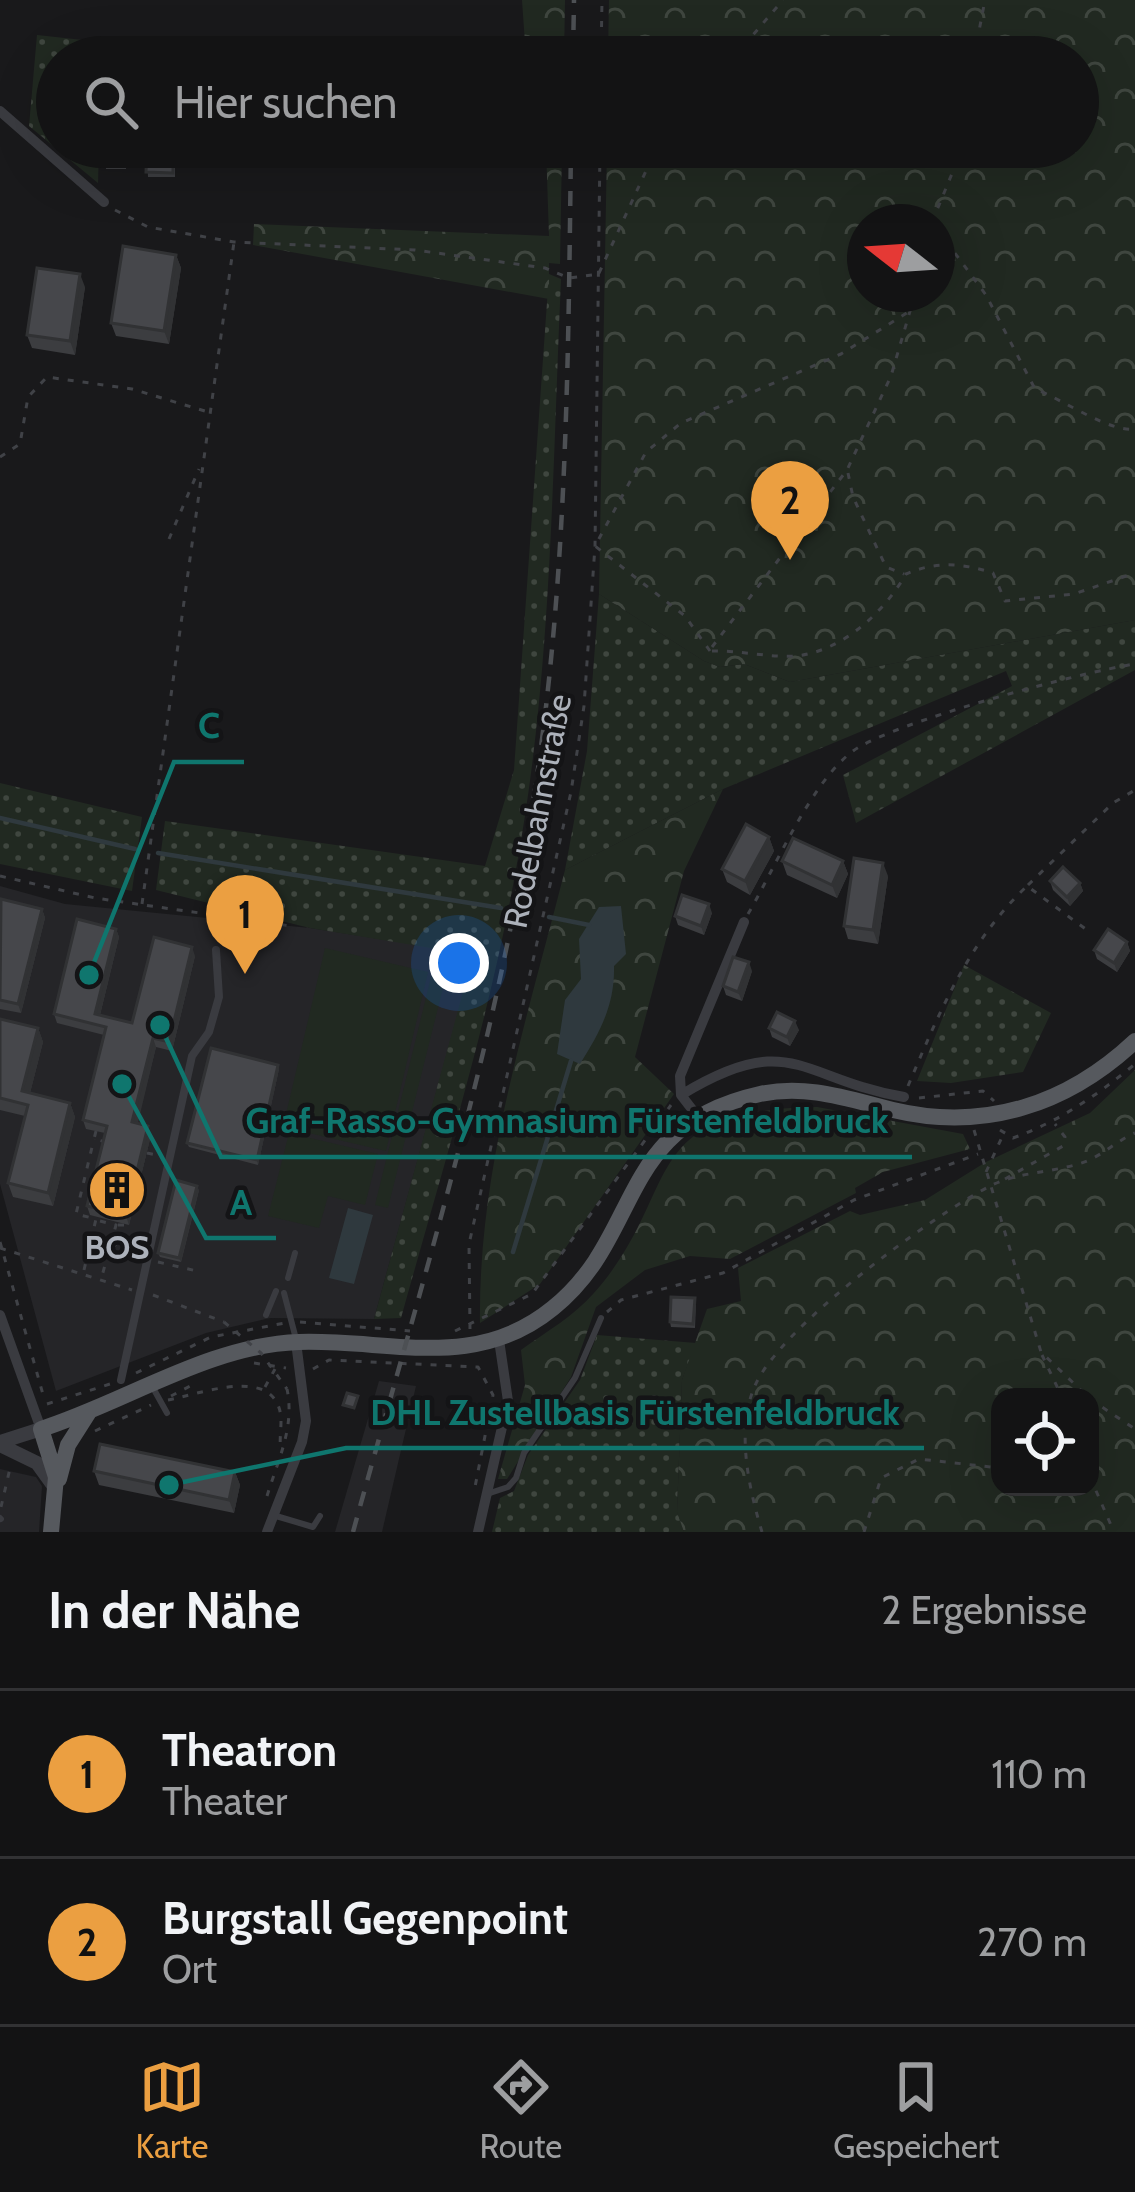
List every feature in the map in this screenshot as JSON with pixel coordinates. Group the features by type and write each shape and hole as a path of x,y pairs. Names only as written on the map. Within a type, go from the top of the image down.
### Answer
{"main road":[{"path":"57,1491 41,1429 156,1394 231,1355 296,1342 401,1350 477,1348 500,1340 554,1308 575,1286 594,1264 646,1164 698,1117 791,1089 898,1112 972,1118 1006,1114 1065,1094 1135,1041"},
{"path":"51,1532 68,1445 89,1412"}],"street":[{"path":"0,111 36,142"},
{"path":"65,168 104,202"},
{"path":"698,1117 681,1095 680,1076 744,922"},
{"path":"121,1380 194,1048 209,1032 219,997 216,950"},
{"path":"681,1095 745,1064 773,1060 815,1067 860,1088 904,1097"},
{"path":"0,1315 41,1429 0,1443"},
{"path":"478,1532 508,1401 500,1340"},
{"path":"267,1532 267,1514 297,1462 305,1420 296,1342"},
{"path":"0,1443 37,1463 57,1491"}],"lane":[{"path":"288,1278 295,1252"},
{"path":"266,1315 280,1292 294,1322 296,1342"},
{"path":"487,1494 508,1487 516,1478 524,1454 575,1378 602,1318"},
{"path":"156,1394 167,1413"},
{"path":"267,1514 311,1529 320,1516"}],"path":[{"path":"601,36 602,0"},
{"path":"752,36 783,0"},
{"path":"978,36 985,0"},
{"name":"Rodelbahnstraße","path":"477,1348 470,1326 469,1244 572,792 595,546 600,168"},
{"path":"104,202 148,227 234,242 416,250 545,268 569,278 598,274 647,168"},
{"path":"940,204 955,168"},
{"path":"142,904 234,242"},
{"path":"955,254 986,296 1035,389 1077,405 1110,427 1135,429"},
{"path":"906,574 888,603 825,648 797,656 710,650 685,616 595,546 646,452 681,423 842,354 908,312"},
{"path":"710,650 848,470 891,376 910,312"},
{"path":"0,457 20,444 28,397 47,377 132,389 208,412"},
{"path":"169,539 202,464"},
{"path":"848,470 853,496 886,567 906,574 936,565 967,565 993,573 1005,601 1075,594 1135,573"},
{"path":"744,922 821,788 854,750 939,717 1135,664"},
{"path":"994,1102 983,1090 904,1097 951,984 1000,912 1112,803 1135,790"},
{"path":"0,876 291,926"},
{"path":"1027,886 1091,933"},
{"path":"1003,1136 1013,1138 1053,1122 1135,1064"},
{"path":"452,1332 519,1303 550,1275 630,1156 681,1095"},
{"path":"972,1118 978,1154 992,1185 1041,1352 1058,1388"},
{"path":"763,1532 751,1497 746,1431 754,1386 792,1339 863,1270 992,1185 1063,1146 1065,1137 1053,1122"},
{"path":"999,1128 1003,1136"},
{"path":"83,1272 96,1220 76,1214 96,1131"},
{"path":"992,1185 1087,1161 1135,1133"},
{"path":"986,1173 1003,1136"},
{"path":"94,1139 108,1142"},
{"path":"147,1153 170,1158"},
{"path":"602,1318 621,1300 723,1273 854,1200 978,1154"},
{"path":"100,1221 130,1225"},
{"path":"102,1278 116,1225"},
{"path":"111,1243 146,1260 197,1271"},
{"path":"1,1246 224,1322 261,1353 287,1389 292,1413 267,1514"},
{"path":"1,1246 44,1398"},
{"path":"294,1322 412,1331"},
{"path":"1041,1352 1079,1388"},
{"path":"316,1370 329,1360 424,1369 468,1363 478,1367 493,1395 474,1487 487,1494"},
{"path":"264,1390 276,1368"},
{"path":"156,1394 239,1387 264,1390 276,1400 281,1417 281,1450"},
{"path":"1099,1405 1135,1429"},
{"path":"864,1532 881,1478 919,1459 991,1467"},
{"path":"0,1516 11,1462"},
{"path":"1098,1496 1114,1532"}],"shaded area":[{"path":"0,886 65,904 310,928 474,954 374,1319 270,1318 206,1333 56,1391 0,1184"},
{"path":"621,906 626,954 614,966 605,1018 580,1064 557,1054 565,1000 581,979 579,939 599,907"},
{"path":"348,1208 373,1215 354,1284 329,1278"},
{"path":"379,1381 416,1386 382,1532 335,1532"},
{"path":"0,1469 36,1477 42,1486 39,1532 0,1532"}],"green space":[{"path":"522,0 565,0 564,36 525,36"},
{"path":"609,0 1135,0 1135,620 790,682 744,664 720,667 599,594 607,168 1099,168 1099,36 608,36"},
{"path":"36,46 36,132 29,126"},
{"path":"80,168 98,168 98,183"},
{"path":"547,168 562,168 560,264 549,263 549,299 253,245 254,224 549,236"},
{"path":"549,274 561,279 549,575 537,723 516,869 479,1039 401,1318 374,1319 473,955 310,928 156,890 165,821 485,866 514,770"},
{"path":"599,594 704,661 720,667 744,664 790,682 1135,620 1135,670 856,823 843,775 1012,686 1006,671 723,789 565,870 587,751"},
{"path":"0,783 142,817 132,891 0,864"},
{"path":"723,789 684,871 635,1057 674,1094 540,1284 480,1323 487,1208 496,1151 565,870"},
{"path":"325,948 428,972 386,1151 283,1127"},
{"path":"435,961 449,964 388,1208 375,1205"},
{"path":"964,965 1051,1013 1023,1072 951,1083 917,1081"},
{"path":"1135,1070 1135,1532 684,1532 677,1512 682,1380 707,1309 741,1301 738,1268 850,1211 860,1215 925,1200 986,1162 1090,1113"},
{"path":"817,1107 963,1134 970,1149 883,1172 855,1188 856,1193 730,1259 690,1256 645,1270 596,1307 571,1377 507,1479 498,1479 525,1385 521,1350 594,1293 622,1256 670,1162 689,1140 717,1123 758,1112"},
{"path":"289,1133 378,1154 365,1205 328,1196 319,1228 268,1216"},
{"path":"597,1335 696,1343 682,1380 677,1511 684,1532 492,1532 500,1498 514,1491 528,1455 580,1380"}],"building":[{"path":"146,168 173,168 173,173 146,172"},
{"path":"123,246 176,255 164,331 111,323"},
{"path":"37,268 80,274 70,341 27,335"},
{"path":"746,824 769,837 745,881 722,869"},
{"path":"793,838 843,861 832,885 782,861"},
{"path":"854,858 883,863 873,930 844,926"},
{"path":"1063,867 1080,883 1067,897 1050,881"},
{"path":"682,895 709,904 701,926 675,916"},
{"path":"1,899 42,909 18,1004 0,1000"},
{"path":"77,919 116,929 95,1014 132,1023 154,937 192,947 169,1042 153,1038 132,1122 148,1126 126,1216 87,1206 107,1126 83,1120 106,1027 54,1014"},
{"path":"1108,929 1127,942 1114,963 1094,950"},
{"path":"733,957 749,962 738,992 723,986"},
{"path":"777,1012 795,1021 787,1037 769,1028"},
{"path":"0,1019 38,1028 22,1091 70,1103 48,1193 8,1183 28,1105 0,1098"},
{"path":"211,1048 278,1065 257,1160 187,1143"},
{"path":"176,1180 197,1186 179,1258 158,1253"},
{"path":"671,1297 695,1298 693,1324 670,1322"},
{"path":"347,1393 358,1396 354,1408 343,1405"},
{"path":"100,1444 235,1472 229,1500 94,1471"}],"waterway":[{"path":"0,818 135,849"},
{"path":"158,853 501,908"},
{"path":"549,917 589,925"},
{"path":"513,1252 571,1061"}],"railway":[{"path":"573,36 574,0"},
{"path":"353,1532 473,1094 529,827 558,573 571,168"}],"place":[{"name":"Burgstall Gegenpoint","path":"790,560"},
{"name":"Theatron","path":"245,974"},
{"name":"C","path":"89,975"},
{"name":"Graf-Rasso-Gymnasium Fürstenfeldbruck","path":"160,1025"},
{"name":"A","path":"122,1084"},
{"name":"BOS","path":"117,1190"},
{"name":"DHL Zustellbasis Fürstenfeldbruck","path":"169,1485"}]}
